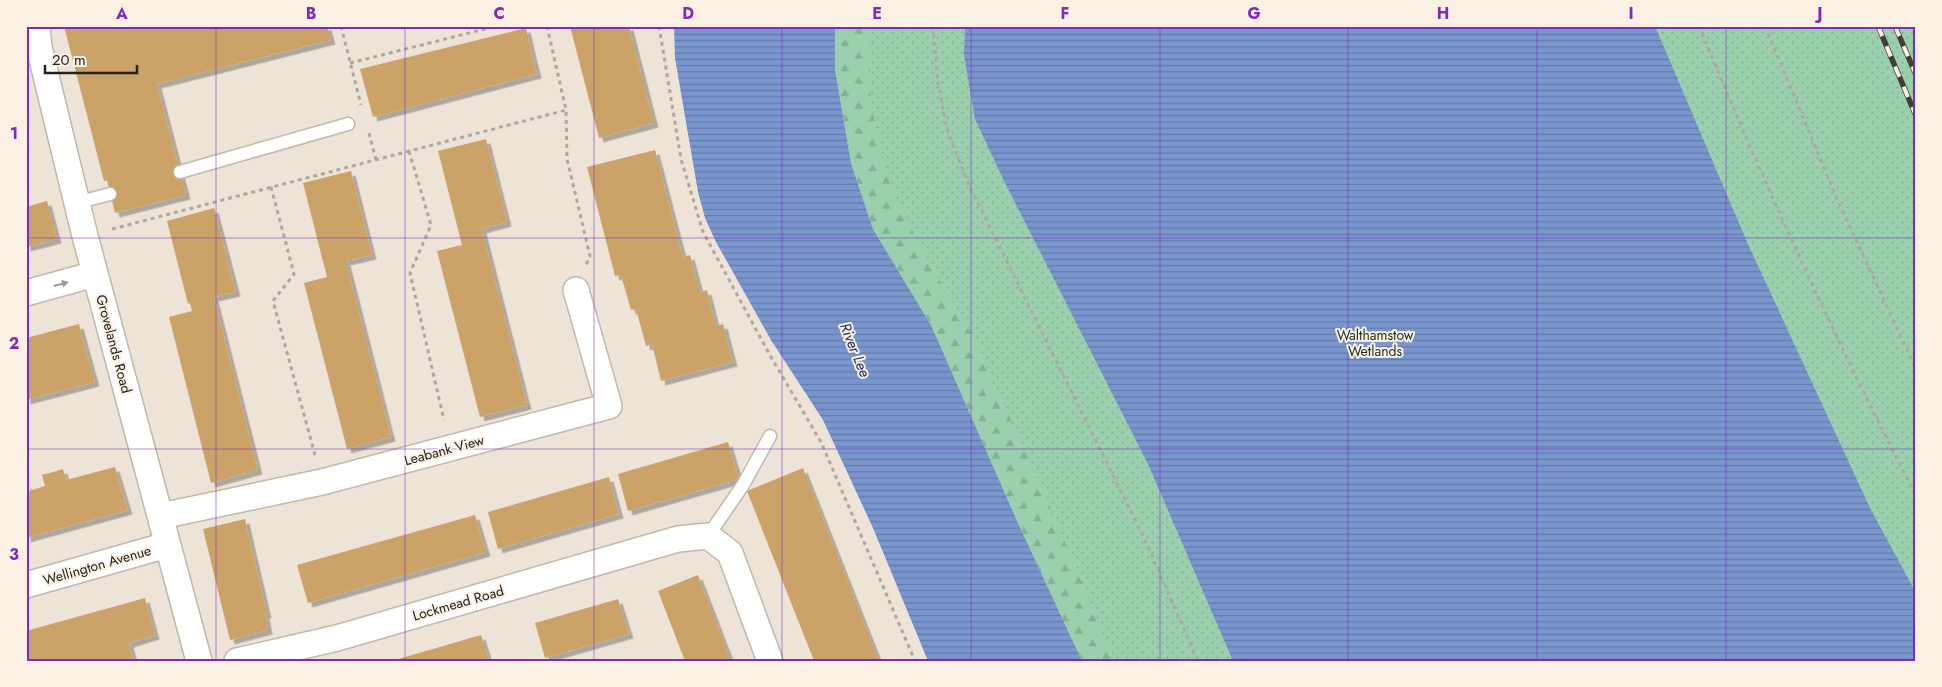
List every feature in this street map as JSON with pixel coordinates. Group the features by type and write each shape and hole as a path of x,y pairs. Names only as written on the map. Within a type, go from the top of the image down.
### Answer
{"street":[{"name":"Grovelands Road","path":"37,26 39,47 76,203 199,661"},
{"path":"26,293 95,274"},
{"name":"Leabank View","path":"161,516 322,482 609,406 576,290"},
{"path":"708,536 730,553 770,661"},
{"name":"Lockmead Road","path":"237,661 337,638 678,539 708,536"},
{"name":"Wellington Avenue","path":"26,585 167,545"}],"lane":[{"path":"180,172 348,124"},
{"path":"76,203 110,194"},
{"path":"708,536 743,485 770,436"}],"path":[{"path":"340,26 362,107"},
{"path":"350,63 496,26"},
{"path":"548,26 566,110 567,159 590,256 576,290"},
{"path":"660,26 681,159 703,232 770,357 821,442 915,661"},
{"path":"933,26 938,83 947,129 967,181 1146,542 1198,661"},
{"path":"1699,26 1753,156 1818,298 1916,496"},
{"path":"1765,26 1837,199 1916,369"},
{"path":"85,236 566,110"},
{"path":"366,125 376,160"},
{"path":"409,151 430,225 410,273 451,448"},
{"path":"271,187 294,274 273,301 322,482"}],"green space":[{"name":"Walthamstow Wetlands","path":"835,26 1916,26 1916,661 1082,661 1017,521 931,325"},
{"path":"835,26 869,26 871,106 890,185 928,262 970,330 1038,479 1115,661 1082,661 1017,521 931,325 873,229 851,163 835,69"}],"water":[{"name":"River Lee","path":"674,26 835,26 835,69 851,163 873,229 931,325 1017,521 1082,661 928,661 873,528 823,420 771,340 716,242 705,218 698,192 675,58"},
{"name":"Walthamstow Wetlands","path":"965,26 1655,26 1747,242 1870,508 1916,593 1916,661 1233,661 1148,464 1003,179 975,119 964,55"}],"building":[{"path":"64,26 327,26 331,40 157,84 186,195 115,213 107,180 104,181"},
{"path":"570,26 629,26 654,123 599,138"},
{"path":"526,28 537,74 373,117 360,69"},
{"path":"486,139 507,222 482,229 527,405 480,417 437,251 462,245 438,151"},
{"path":"655,150 683,257 690,255 700,292 707,290 716,326 723,324 733,362 661,381 652,344 646,346 636,309 631,310 621,275 615,276 587,167"},
{"path":"351,171 372,255 346,261 391,437 347,449 304,283 327,277 303,183"},
{"path":"47,201 57,239 26,247 26,207"},
{"path":"214,208 236,292 214,297 258,470 211,483 169,317 192,311 190,303 188,304 167,221"},
{"path":"79,324 95,382 26,400 26,338"},
{"path":"728,442 739,479 628,511 618,474"},
{"path":"115,467 128,510 26,538 26,482 29,491 45,486 42,475 63,469 66,480"},
{"path":"803,468 879,661 814,661 747,491"},
{"path":"609,477 619,514 498,549 488,512"},
{"path":"475,515 486,552 308,603 297,565"},
{"path":"245,519 267,614 265,614 268,630 230,640 203,529"},
{"path":"698,575 731,661 685,661 658,591"},
{"path":"145,598 155,635 129,643 133,658 123,661 26,661 26,631"},
{"path":"618,599 629,634 545,658 535,623"},
{"path":"481,635 489,661 395,661 395,660"}],"railway":[{"path":"1878,26 1916,116"},
{"path":"1895,26 1916,75"}]}
